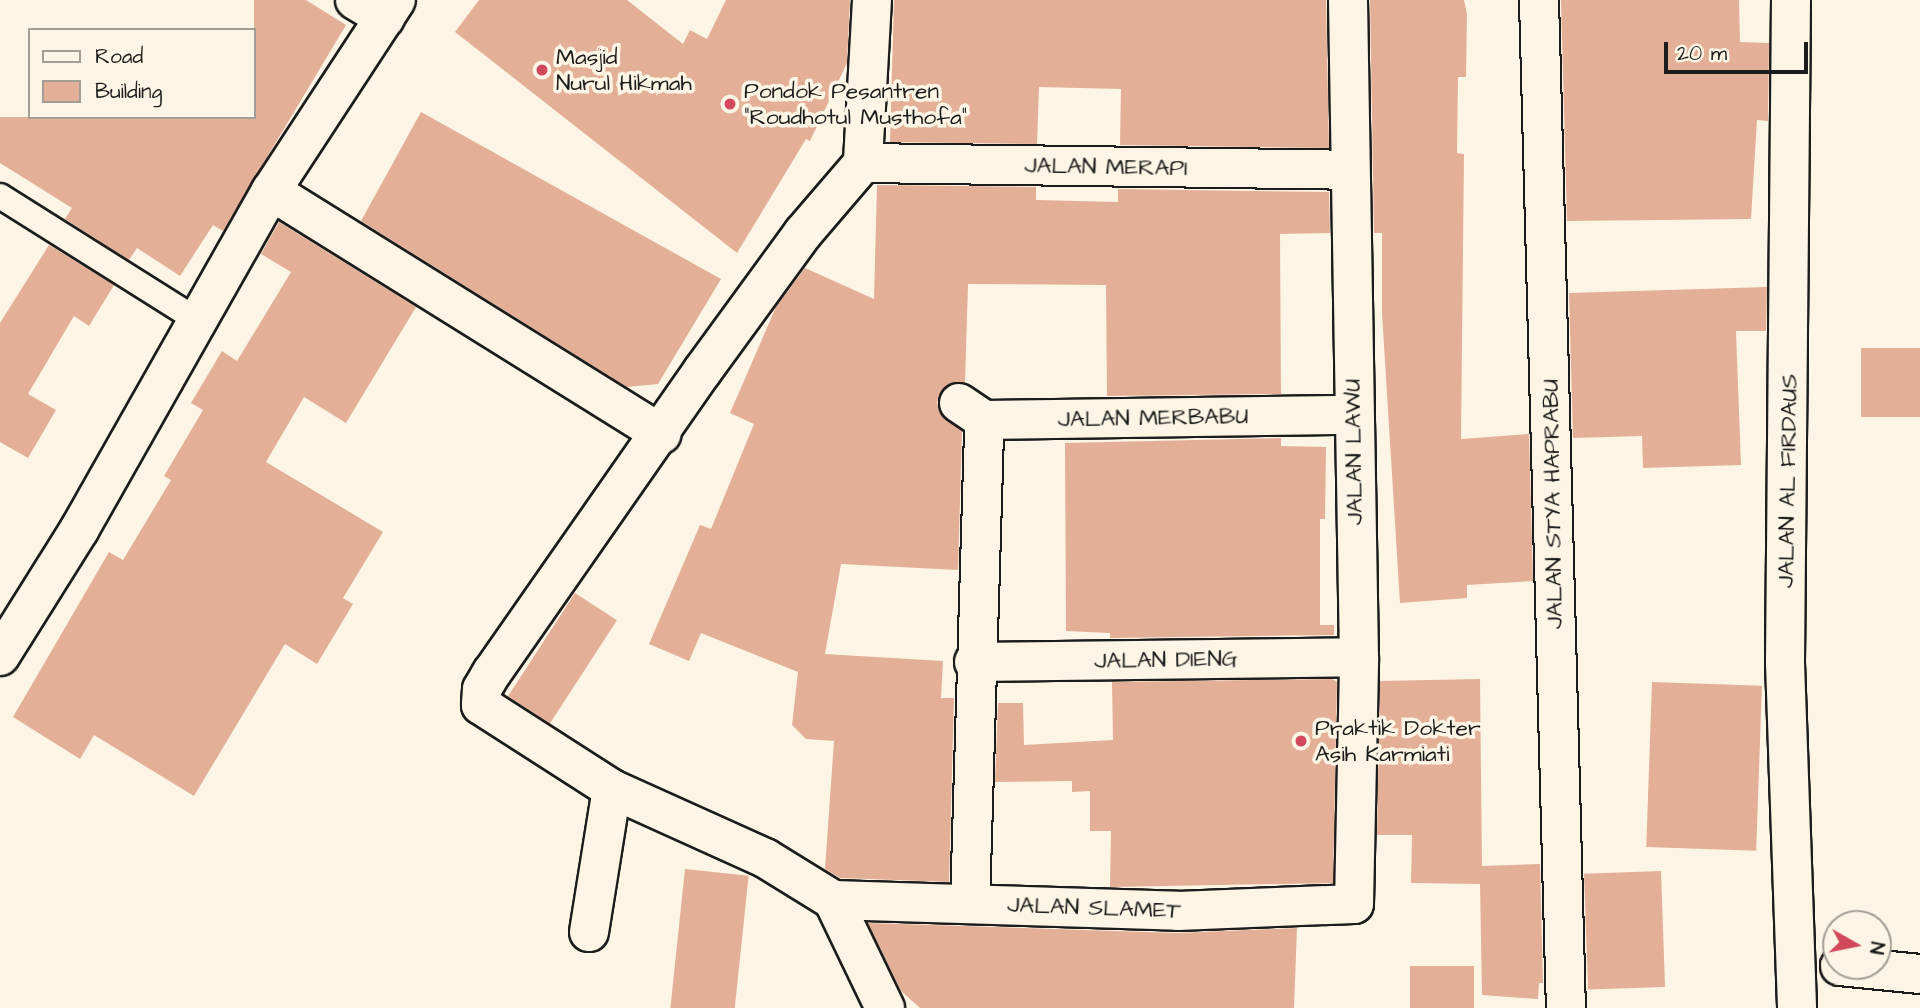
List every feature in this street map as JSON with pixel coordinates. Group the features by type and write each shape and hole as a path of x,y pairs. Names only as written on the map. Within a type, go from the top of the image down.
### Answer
{"street":[{"path":"872,0 863,163 755,296 662,434 482,689 481,705 492,716 612,789 765,858 833,900 889,1006"},
{"name":"JALAN LAWU","path":"1348,0 1359,657 1354,904"},
{"name":"JALAN STYA HAPRABU","path":"1539,0 1566,1008"},
{"name":"JALAN AL FIRDAUS","path":"1791,0 1785,663 1797,1008"},
{"path":"0,656 200,322 271,191 379,6"},
{"name":"JALAN MERAPI","path":"863,163 1350,170"},
{"path":"271,191 662,434"},
{"name":"JALAN MERBABU","path":"974,662 972,412 1353,415"},
{"name":"JALAN DIENG","path":"974,662 1359,657"},
{"path":"970,904 974,662"},
{"path":"589,932 612,789"},
{"name":"JALAN SLAMET","path":"833,900 1178,911 1354,904"},
{"path":"1797,962 1822,964"},
{"path":"1892,971 1920,974"}],"lane":[{"path":"0,196 200,322"}],"building":[{"path":"254,0 306,0 346,25 223,231 213,225 180,276 137,248 129,260 65,219 72,208 0,163 0,117 256,119"},
{"name":"Pondok Pesantren \"Roudhotul Musthofa\"","path":"479,0 627,0 683,44 690,30 707,39 726,0 850,0 847,63 810,141 806,139 737,253 455,32"},
{"path":"894,0 1326,0 1329,148 1120,145 1121,89 1039,87 1037,144 890,142"},
{"path":"1370,0 1464,0 1467,14 1466,77 1458,77 1457,153 1464,154 1461,439 1529,434 1533,581 1467,585 1467,598 1400,603 1382,313 1382,233 1374,233"},
{"path":"1561,0 1739,0 1740,42 1769,43 1768,121 1757,120 1751,219 1567,221"},
{"path":"421,112 721,279 658,384 627,387 361,221"},
{"path":"877,185 1036,187 1036,200 1118,202 1118,189 1329,192 1330,233 1280,234 1281,394 1107,396 1106,285 968,284 965,383 949,384 937,402 940,413 962,431 958,570 841,564 825,654 943,661 941,698 954,698 949,882 840,878 825,869 834,741 806,739 792,725 798,672 701,633 689,661 649,644 700,525 711,529 754,424 730,413 776,307 805,268 874,299"},
{"path":"279,222 416,307 346,423 304,397 266,462 383,532 343,598 353,604 317,664 285,644 194,796 94,735 80,759 13,717 109,552 123,560 171,480 164,476 203,410 191,403 222,351 237,361 291,272 261,254"},
{"path":"49,245 114,285 89,326 74,316 28,394 56,410 28,458 0,442 0,323"},
{"path":"1767,287 1766,331 1736,331 1741,465 1643,468 1642,436 1573,438 1569,293"},
{"path":"1861,348 1920,348 1920,417 1861,417"},
{"path":"1281,438 1281,446 1326,447 1325,519 1320,519 1320,625 1334,625 1334,635 1110,638 1110,633 1066,631 1065,443"},
{"path":"575,593 617,620 550,723 508,696"},
{"path":"1332,679 1337,682 1333,883 1110,887 1111,831 1090,831 1090,791 1072,792 1072,781 995,782 998,703 1023,703 1024,745 1113,740 1112,682"},
{"path":"1480,679 1482,866 1540,864 1543,983 1539,983 1538,999 1482,995 1480,884 1411,883 1412,835 1377,835 1380,681"},
{"path":"1652,682 1762,686 1756,851 1646,847"},
{"path":"685,869 749,876 735,1008 670,1008"},
{"path":"1661,871 1665,987 1588,990 1584,874"},
{"path":"868,923 1177,933 1297,928 1294,1008 920,1008 901,991"},
{"path":"1410,966 1474,966 1474,1008 1410,1008"}],"place":[{"name":"Masjid Nurul Hikmah","path":"542,70"},
{"name":"Pondok Pesantren \"Roudhotul Musthofa\"","path":"730,104"},
{"name":"Praktik Dokter Asih Karmiati","path":"1301,741"}]}
